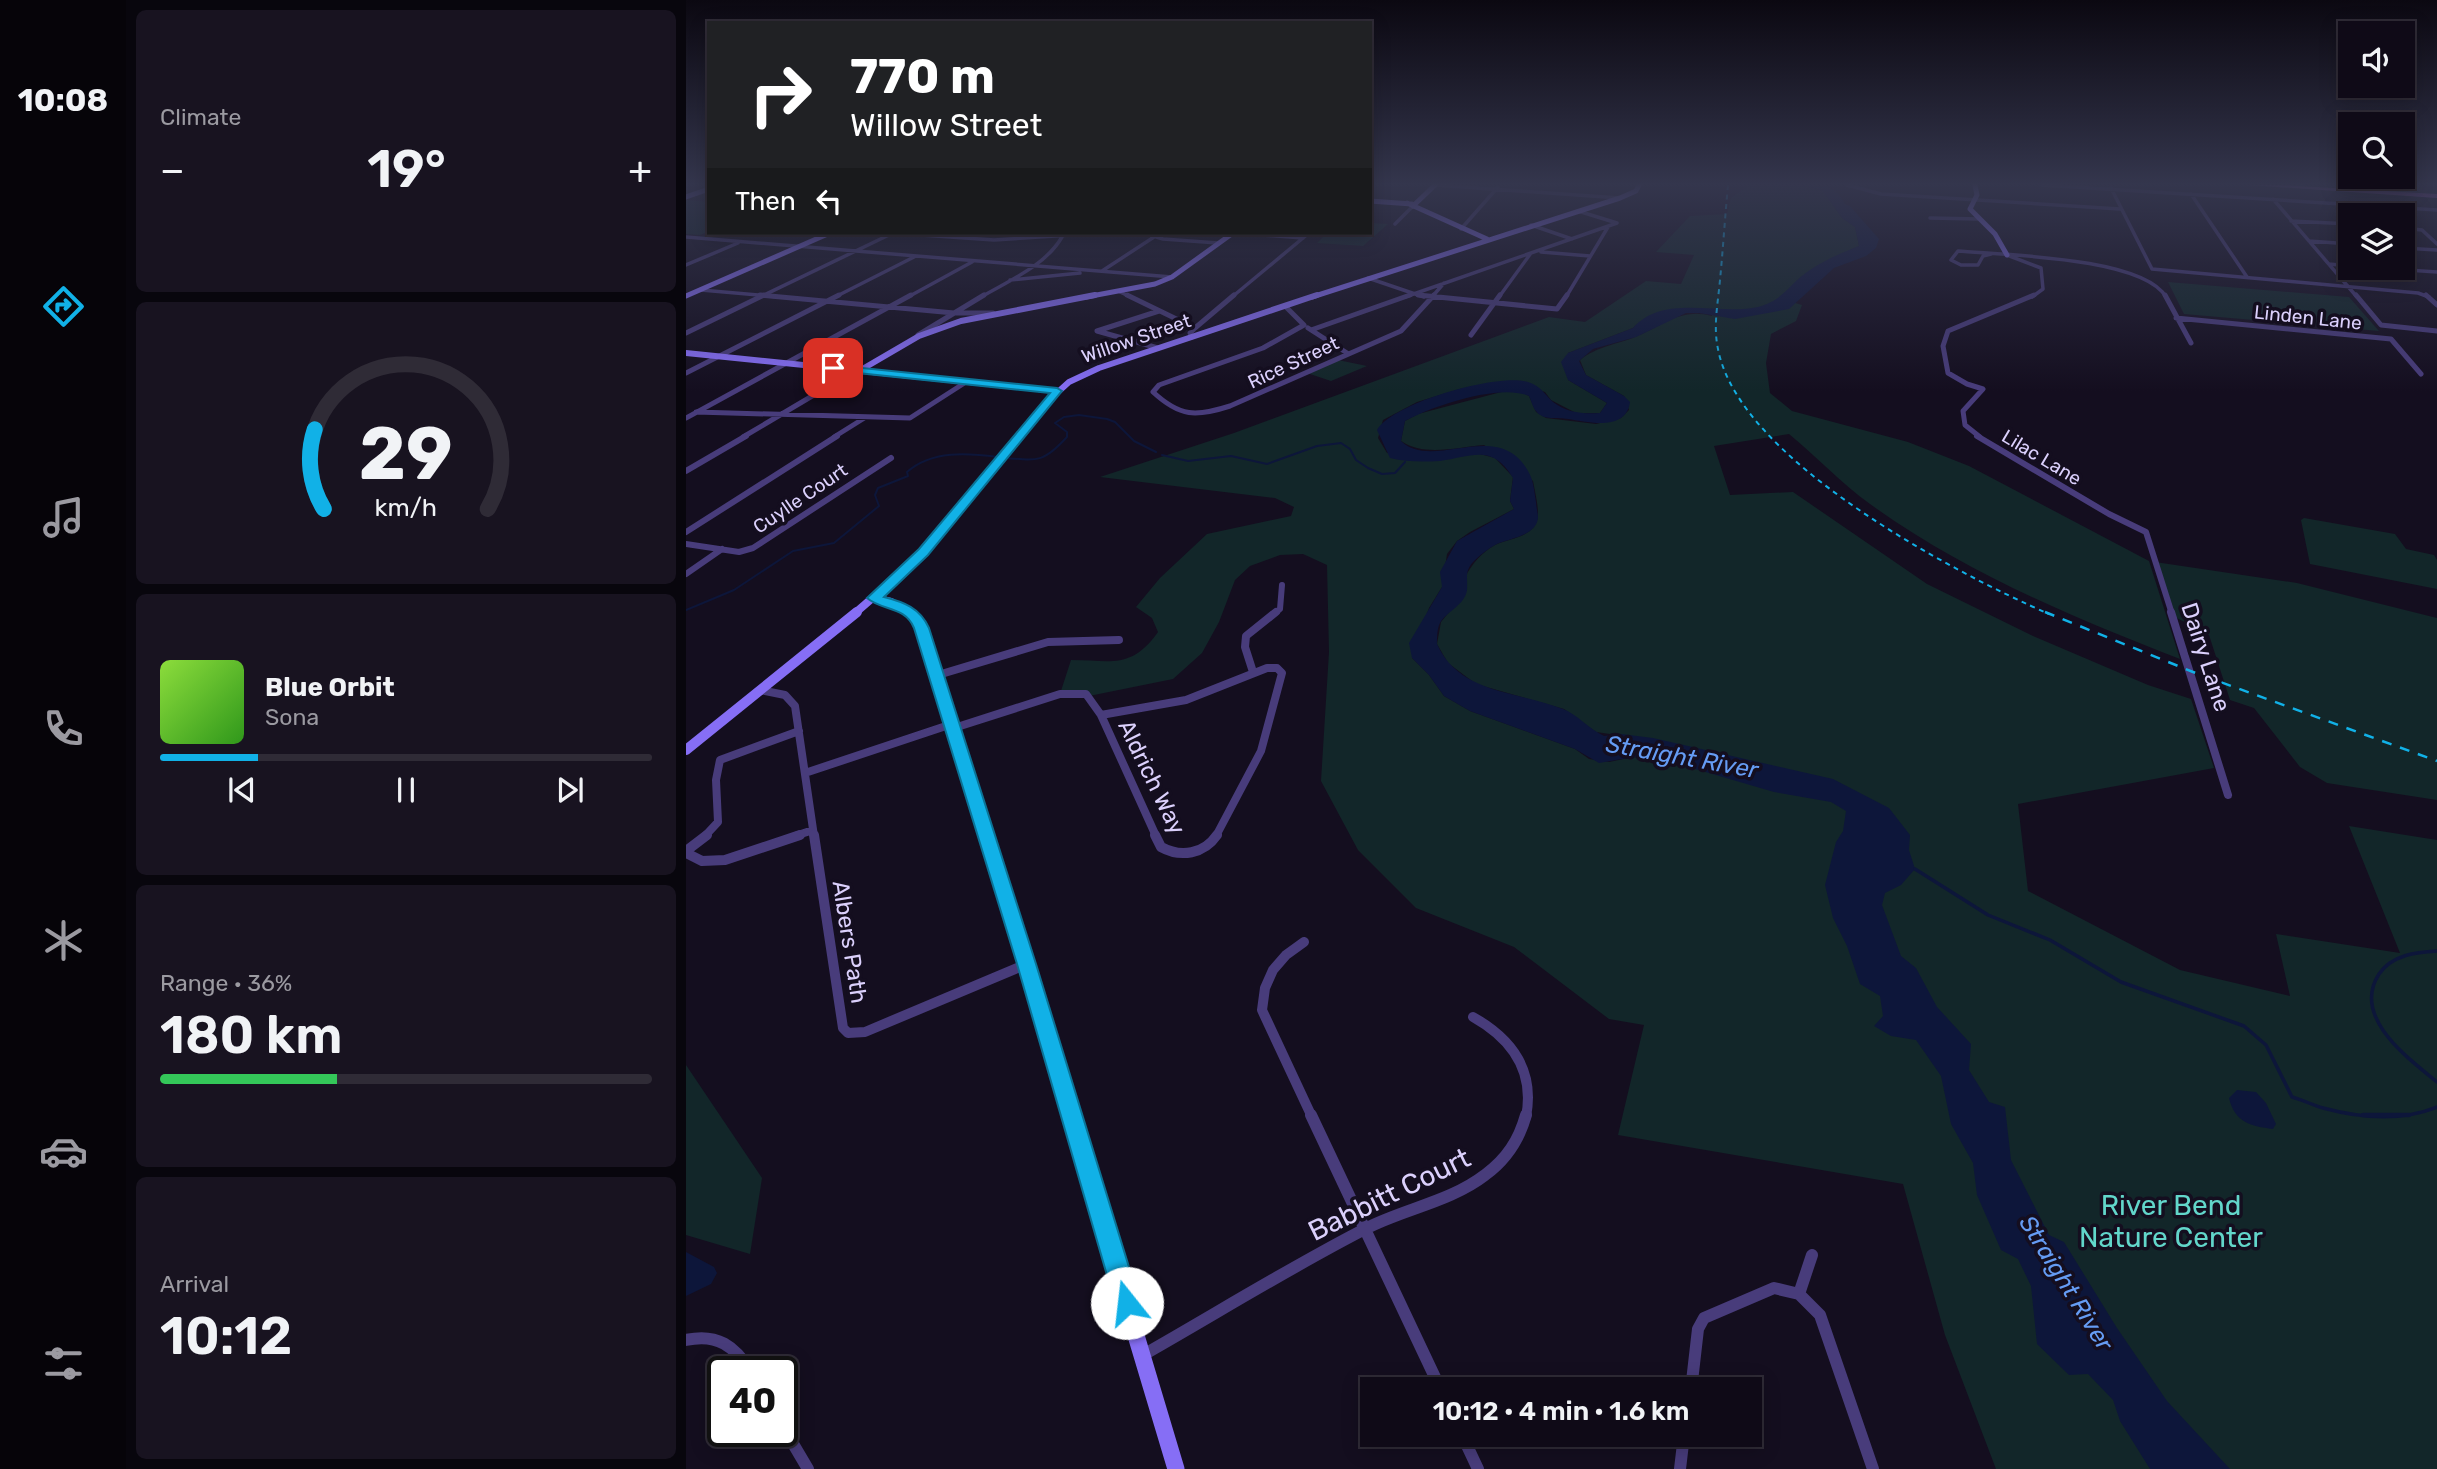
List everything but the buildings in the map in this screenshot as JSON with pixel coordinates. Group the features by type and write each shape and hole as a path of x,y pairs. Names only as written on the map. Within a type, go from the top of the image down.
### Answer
{"street":[{"path":"686,265 714,254"},
{"path":"686,296 782,254"},
{"path":"686,333 853,254"},
{"path":"887,254 1172,277"},
{"path":"686,471 907,342 1051,254"},
{"path":"1102,271 1129,254"},
{"path":"907,342 946,325 993,313 1155,284 1172,277 1204,254"},
{"path":"1192,337 1190,333 1195,328 1284,254"},
{"name":"Willow Street","path":"686,750 874,598 923,552 1057,391 1087,373 1445,254"},
{"path":"1311,330 1531,254"},
{"path":"1471,335 1533,254"},
{"path":"1368,278 1431,299 1557,309 1590,256 1544,254"},
{"path":"1956,254 1951,260 1961,265 1978,265 1983,256 1991,254"},
{"path":"1986,254 2093,264 2133,273 2161,289 2191,342"},
{"path":"2144,254 2152,269 2423,294 2437,305"},
{"path":"2231,254 2247,277"},
{"path":"2320,254 2384,326 2437,331"},
{"name":"Lilac Lane","path":"2007,255 2041,268 2041,292 1948,331 1943,346 1948,373 1967,384 1983,389 1963,411 1965,425 1969,430 2109,514 2146,532"},
{"path":"686,373 915,256"},
{"path":"686,418 974,261"},
{"path":"2329,264 2338,265"},
{"path":"1010,280 1038,279 1093,270"},
{"path":"2415,271 2437,272"},
{"name":"Rice Street","path":"1304,326 1293,329 1263,348 1155,387 1155,394 1180,414 1200,415 1240,402 1401,331 1444,283"},
{"path":"701,290 954,313 993,313"},
{"path":"1120,292 1195,328"},
{"path":"1284,306 1304,326 1347,353"},
{"path":"1158,348 1097,331 1159,311"},
{"name":"Linden Lane","path":"2176,318 2391,340 2421,374"},
{"path":"686,353 1057,391"},
{"path":"686,412 910,418 966,382"},
{"path":"686,532 866,417"},
{"name":"Cuylle Court","path":"722,550 739,552 753,548 891,457"},
{"name":"Dairy Lane","path":"2146,532 2228,795"},
{"path":"686,544 722,550"},
{"path":"686,573 722,550"},
{"path":"1253,672 1245,647 1246,636 1280,609 1282,585"},
{"path":"874,598 901,606 918,619 938,675 1027,964 1176,1469"},
{"path":"938,675 1048,642 1119,640"},
{"name":"Aldrich Way","path":"805,774 1060,694 1086,694 1101,715 1161,847 1173,854 1191,853 1215,838 1266,739 1283,677 1281,670 1272,667 1253,672 1186,700 1101,715"},
{"name":"Albers Path","path":"760,690 790,697 795,706 843,1028 848,1033 865,1032 1027,964"},
{"path":"799,731 720,760 716,780 718,822 686,852 702,860 725,860 813,830"},
{"path":"1304,942 1275,965 1262,994 1262,1010 1435,1377"},
{"name":"Babbitt Court","path":"1143,1355 1364,1229 1392,1215 1461,1191 1482,1179 1514,1147 1528,1108 1529,1088 1525,1070 1517,1052 1505,1037 1473,1017"},
{"path":"1799,1294 1812,1255"},
{"path":"1692,1377 1698,1329 1704,1318 1774,1288 1799,1294 1821,1315 1873,1469"},
{"path":"686,1340 713,1338 730,1343 739,1356"},
{"path":"795,1447 808,1469"},
{"path":"1468,1447 1478,1469"},
{"path":"1679,1469 1682,1447"}],"green space":[{"name":"River Bend Nature Center","path":"1676,254 1843,254 1832,259 1782,299 1802,305 1796,321 1771,334 1766,363 1770,393 1792,411 1908,442 1969,466 2149,561 2180,659 2059,609 1943,551 1859,496 1789,434 1714,446 1730,495 1793,492 1927,584 2033,636 2148,685 2191,699 2214,768 2018,804 2028,891 2180,970 2290,996 2276,934 2400,953 2349,826 2437,840 2437,1469 1996,1469 1945,1335 1903,1184 1618,1135 1644,1025 1609,1019 1514,947 1416,908 1358,850 1321,781 1329,652 1327,565 1303,554 1280,555 1250,566 1235,580 1219,622 1202,653 1173,679 1089,696 1060,694 1071,660 1109,661 1129,658 1148,644 1158,632 1152,618 1136,607 1160,578 1207,534 1291,516 1294,507 1275,498 1100,477 1234,433 1549,317 1585,322 1646,281 1681,284 1694,255","holes":["1710,309 1712,316 1701,314 1672,319 1580,360 1586,375 1624,396 1629,410 1621,418 1596,424 1546,418 1536,412 1529,396 1519,391 1505,391 1418,414 1405,421 1401,441 1410,446 1431,450 1484,445 1533,481 1538,511 1534,526 1525,534 1495,545 1478,559 1465,577 1467,590 1441,622 1437,644 1448,663 1476,684 1564,709 1596,732 1672,743 1668,761 1633,757 1609,762 1589,759 1575,749 1470,711 1444,696 1412,658 1429,608 1442,587 1447,554 1457,541 1470,532 1514,509 1510,501 1513,477 1495,458 1480,454 1387,453 1378,438 1383,420 1417,402 1460,389 1507,381 1545,392 1551,400 1576,413 1600,413 1607,403 1568,380 1568,353 1633,328 1659,313"]},
{"path":"2168,282 2349,297 2379,331 2184,314"},
{"path":"1338,360 1367,366 1331,381 1307,373"},
{"path":"2304,518 2395,534 2406,549 2434,555 2437,560 2437,589 2310,564 2301,520"},
{"path":"2155,562 2297,583 2437,618 2437,800 2327,783 2300,767 2254,708 2230,700 2209,635 2173,616"},
{"path":"686,1065 762,1178 750,1254 686,1235"}],"water":[{"name":"Straight River","path":"1869,254 1834,268 1789,309 1735,319 1686,313 1636,337 1593,349 1579,361 1586,375 1630,402 1627,411 1614,421 1595,423 1547,417 1536,411 1529,396 1501,392 1448,403 1405,421 1401,441 1414,449 1430,451 1483,446 1500,448 1515,455 1528,471 1534,486 1538,518 1536,524 1527,533 1495,545 1471,565 1466,595 1440,623 1437,644 1447,660 1460,673 1475,682 1563,709 1604,736 1621,734 1653,738 1833,779 1889,808 1910,835 1909,850 1915,869 1901,885 1885,893 1882,905 1901,956 1916,968 1937,1007 1971,1044 1969,1070 1989,1102 2005,1107 2011,1160 2049,1235 2064,1242 2117,1328 2167,1401 2230,1469 2150,1469 2120,1421 2113,1400 2088,1374 2069,1375 2037,1344 2031,1286 2018,1259 2001,1250 1977,1195 1973,1163 1951,1124 1941,1076 1916,1040 1891,1036 1874,1026 1883,1016 1880,996 1860,984 1847,946 1833,918 1825,885 1836,842 1843,831 1846,811 1831,802 1774,792 1661,759 1633,757 1599,763 1575,749 1470,711 1444,696 1412,658 1409,643 1442,587 1440,572 1457,541 1514,509 1510,501 1513,478 1505,467 1489,456 1471,455 1427,462 1390,458 1377,430 1387,420 1403,410 1447,392 1513,380 1536,386 1553,402 1570,411 1600,413 1607,403 1568,380 1561,362 1568,353 1633,328 1646,317 1660,311 1676,308 1742,309 1767,304 1781,296 1803,275 1834,256"},
{"path":"2237,1090 2256,1092 2266,1103 2276,1124 2273,1129 2245,1122 2235,1113 2229,1098"},
{"path":"686,1252 714,1267 717,1273 711,1284 686,1296"}],"waterway":[{"path":"1006,458 1026,460 1046,455 1067,437 1067,432 1055,423 1064,417 1079,415 1115,422 1134,441 1156,452"},
{"path":"1162,455 1188,461 1231,456 1267,464 1317,446 1341,443 1350,449 1356,460 1382,474 1395,473 1405,462"},
{"path":"686,610 734,590 793,551 834,543 879,506 875,495 878,488 908,476 907,472 917,465 951,455 998,457"},
{"path":"1915,869 1988,915 2050,940 2121,982 2244,1026 2266,1045 2292,1097 2323,1108 2352,1114 2402,1115"},
{"path":"2437,951 2405,956 2391,963 2379,974 2372,990 2372,1006 2377,1021 2399,1049 2437,1082"},
{"path":"2402,1115 2437,1107"},
{"path":"2363,1115 2402,1115"},
{"path":"2402,1115 2409,1115"}],"railway":[{"path":"1722,254 1716,314 1718,349 1734,391 1765,431 1807,471 1855,507 1960,570 2049,614"},
{"path":"2045,612 2193,672 2437,761"}],"route":[{"path":"833,368 1057,391 923,552 874,598 888,601 911,612 922,628 1027,964 1127,1303"}]}
